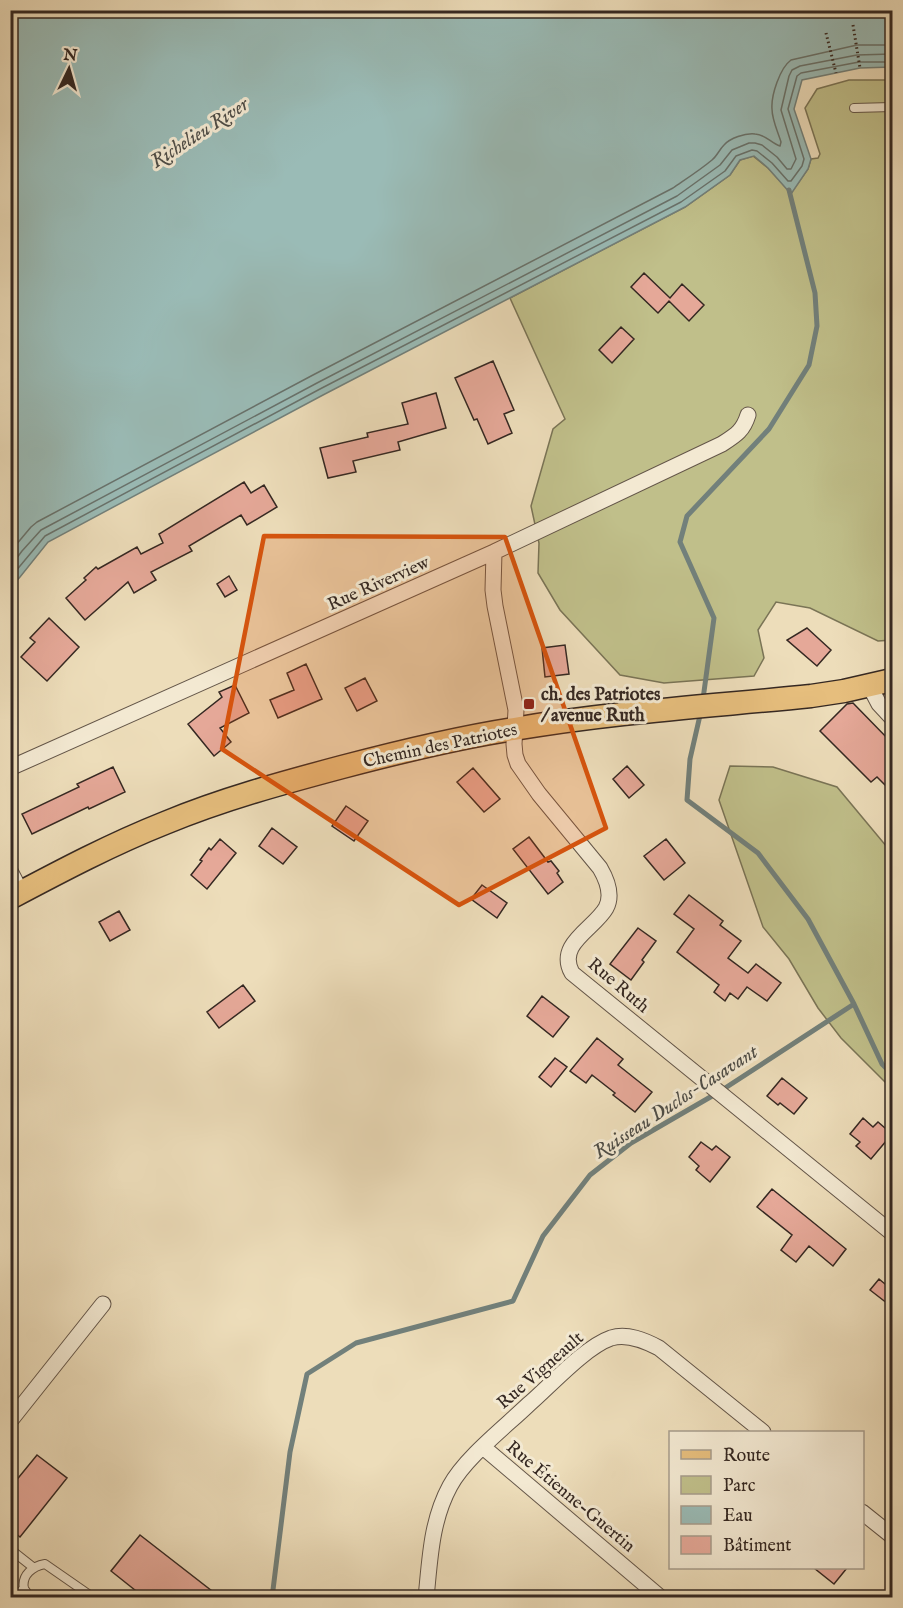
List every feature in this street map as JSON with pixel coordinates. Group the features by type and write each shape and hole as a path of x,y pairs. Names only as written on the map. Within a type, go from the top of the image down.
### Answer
{"main road":[{"name":"Chemin des Patriotes","path":"16,895 116,844 166,822 278,784 377,758 515,728 605,716 811,696 892,680"}],"street":[{"name":"Rue Riverview","path":"10,768 494,552 722,444 745,426 748,415"},
{"name":"Rue Ruth","path":"494,552 493,590 516,710 515,754 518,764 539,794 600,868 608,887 606,908 571,947 568,959 572,973 892,1233"},
{"path":"869,686 879,704 892,717"},
{"path":"10,872 16,895"},
{"path":"10,1421 104,1304"},
{"name":"Rue Vigneault","path":"426,1598 434,1526 451,1484 472,1457 580,1358 612,1338 625,1337 643,1340 659,1348 763,1431"},
{"name":"Rue Étienne-Guertin","path":"483,1447 661,1598"},
{"path":"864,1514 892,1536"}],"lane":[{"path":"854,108 892,106"},
{"path":"10,1549 34,1568"},
{"path":"15,1598 24,1588 26,1576 34,1568 45,1564 94,1598"},
{"path":"24,1588 30,1598"}],"path":[{"path":"853,25 860,68"},
{"path":"826,33 836,74"},
{"path":"892,318 892,326"}],"highlighted area":[{"path":"264,536 505,537 606,828 459,905 222,749"}],"green space":[{"path":"849,80 892,80 892,557 890,570 892,640 878,641 810,608 776,602 758,630 764,658 754,676 664,683 620,675 560,610 538,573 539,543 531,506 553,429 565,419 510,298 685,207 730,175 740,160 753,156 768,168 791,193 808,169 811,159 818,158 820,154 805,108 817,89"},
{"path":"730,766 773,767 837,787 892,853 892,1089 841,1038 818,1008 789,959 763,927 719,800"}],"water":[{"name":"Richelieu River","path":"11,10 892,11 892,67 860,68 802,80 794,109 811,159 808,169 791,194 754,156 740,160 730,175 685,207 323,395 48,542 11,587"}],"building":[{"path":"644,273 670,298 682,284 704,305 689,321 669,301 658,313 631,287"},
{"path":"621,327 634,339 612,363 599,350"},
{"path":"493,361 514,410 504,414 512,433 488,444 455,378"},
{"path":"436,393 446,428 398,442 400,450 353,461 356,472 328,478 320,448 368,437 367,433 408,424 402,403"},
{"path":"244,482 251,493 264,485 277,507 247,525 241,515 189,546 192,551 151,572 156,580 134,593 128,582 85,620 66,598 86,580 84,578 96,567 98,569 137,547 141,554 163,543 159,534"},
{"path":"229,576 237,590 225,597 217,584"},
{"path":"49,618 79,647 47,681 21,657 35,642 30,638"},
{"path":"807,628 831,650 817,666 787,640"},
{"path":"565,645 569,674 545,677 542,648"},
{"path":"306,664 322,699 278,718 270,700 294,690 287,673"},
{"path":"365,678 377,701 357,711 345,688"},
{"path":"235,685 249,713 220,728 231,742 214,756 188,724 222,697 219,692"},
{"path":"853,703 892,743 892,792 877,777 871,782 820,731 847,704"},
{"path":"627,766 644,785 629,798 613,779"},
{"path":"113,767 125,792 32,834 22,814 79,787 77,784"},
{"path":"473,768 500,799 484,812 457,782"},
{"path":"346,806 368,821 354,841 332,826"},
{"path":"272,828 297,847 283,864 259,846"},
{"path":"529,837 548,862 551,861 559,871 557,873 563,882 548,894 513,849"},
{"path":"220,839 236,853 207,889 191,875 209,848 211,850"},
{"path":"666,839 685,863 664,880 644,856"},
{"path":"482,885 507,903 497,918 471,899"},
{"path":"689,895 723,921 720,925 741,941 728,958 748,973 756,964 781,983 767,1001 747,987 738,999 730,993 725,1001 714,992 719,985 677,952 694,929 674,914"},
{"path":"119,911 130,930 110,941 99,922"},
{"path":"638,928 656,941 631,980 610,964"},
{"path":"243,985 255,1001 219,1028 207,1012"},
{"path":"542,996 569,1017 553,1037 527,1016"},
{"path":"597,1038 623,1059 618,1065 652,1092 635,1112 592,1075 586,1083 570,1071"},
{"path":"555,1058 567,1067 551,1087 539,1077"},
{"path":"782,1078 807,1098 794,1114 767,1096"},
{"path":"863,1118 873,1127 878,1122 892,1134 871,1159 856,1146 860,1142 850,1134"},
{"path":"701,1142 712,1150 716,1146 730,1157 710,1182 696,1170 699,1166 689,1157"},
{"path":"772,1189 846,1249 833,1266 809,1246 796,1262 781,1250 792,1235 757,1207"},
{"path":"892,1274 892,1307 870,1290 879,1279 885,1284"},
{"path":"37,1455 67,1478 20,1537 10,1529 10,1488"},
{"path":"140,1535 221,1598 145,1598 111,1571"},
{"path":"815,1569 846,1569 834,1584"}],"waterway":[{"path":"703,699 714,618 680,542 687,516 769,429 809,365 817,326 815,293 789,190"},
{"path":"701,711 690,759 687,800 758,853 808,919 854,1004 882,1064 892,1074"},
{"name":"Ruisseau Duclos-Casavant","path":"272,1598 290,1452 307,1374 356,1343 513,1301 543,1236 590,1175 631,1143 719,1092 854,1004"}],"place":[{"name":"ch. des Patriotes / avenue Ruth","path":"529,704"}]}
